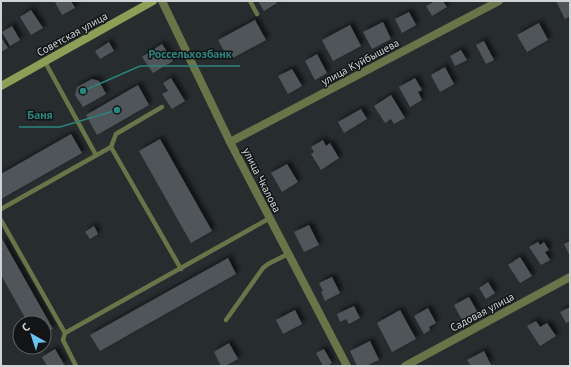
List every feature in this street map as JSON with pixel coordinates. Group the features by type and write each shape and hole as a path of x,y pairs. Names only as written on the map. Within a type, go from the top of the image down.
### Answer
{"street":[{"name":"Советская улица","path":"1,86 153,1"},
{"name":"улица Чкалова","path":"162,1 230,142 347,366"},
{"name":"улица Куйбышева","path":"230,142 499,1"},
{"name":"Садовая улица","path":"405,366 570,277"}],"lane":[{"path":"250,1 257,14"},
{"path":"45,62 96,155"},
{"path":"1,209 111,147 116,134 162,107"},
{"path":"111,147 181,269"},
{"path":"76,366 63,340 66,333 270,218"},
{"path":"1,220 66,333"},
{"path":"226,320 263,268 288,254"}],"building":[{"path":"71,1 75,8 62,15 55,2"},
{"path":"258,1 276,1 277,3 264,11"},
{"path":"432,1 443,1 447,7 432,16 426,6 433,2"},
{"path":"556,1 568,1 570,6 570,16 565,19"},
{"path":"31,10 43,28 31,35 20,17"},
{"path":"409,12 416,25 402,33 395,19"},
{"path":"255,20 266,40 229,60 218,40"},
{"path":"383,22 391,39 372,49 363,32"},
{"path":"539,23 548,40 527,52 517,35"},
{"path":"350,25 361,46 333,61 322,40"},
{"path":"12,26 20,40 10,46 2,32"},
{"path":"1,37 8,48 1,52"},
{"path":"484,41 494,60 486,64 476,45"},
{"path":"109,42 114,51 100,59 95,51"},
{"path":"162,44 173,61 153,73 142,57"},
{"path":"461,50 467,60 455,66 450,56"},
{"path":"317,54 327,73 315,80 305,61"},
{"path":"445,67 454,84 440,92 431,75"},
{"path":"292,69 302,86 288,94 278,76"},
{"path":"171,78 185,101 172,109 162,94 168,91 163,83"},
{"path":"415,78 422,90 418,92 422,100 410,107 399,87"},
{"path":"92,79 99,81 106,94 83,107 75,95 77,87"},
{"path":"138,85 149,105 97,135 86,115"},
{"path":"391,95 405,118 394,124 391,119 385,123 374,106"},
{"path":"361,109 367,119 344,133 338,122"},
{"path":"71,134 82,153 1,199 1,174"},
{"path":"160,139 212,231 191,243 139,151"},
{"path":"323,140 326,146 330,143 339,158 321,170 311,154 314,152 311,147"},
{"path":"287,164 298,182 282,192 271,173"},
{"path":"309,225 319,245 304,252 294,232"},
{"path":"94,226 98,234 90,239 85,232"},
{"path":"1,237 45,315 24,315 1,275"},
{"path":"570,241 570,256 564,244"},
{"path":"538,242 540,245 544,242 549,250 545,252 550,260 541,265 529,247"},
{"path":"520,257 532,276 520,283 508,265"},
{"path":"228,258 236,274 100,351 90,335"},
{"path":"332,277 340,293 325,301 321,292 323,291 319,283"},
{"path":"488,282 495,293 486,299 479,288"},
{"path":"469,297 478,313 463,322 454,305"},
{"path":"354,306 360,318 349,324 346,319 340,322 337,314"},
{"path":"570,307 570,321 566,323 560,312"},
{"path":"428,308 436,323 429,327 430,330 424,334 414,316"},
{"path":"295,310 302,324 283,334 276,320"},
{"path":"400,310 416,339 392,352 377,323"},
{"path":"536,321 540,327 547,323 556,336 540,346 527,326"},
{"path":"370,341 379,360 366,366 357,366 350,351"},
{"path":"229,343 238,359 225,366 221,366 214,352"},
{"path":"55,349 65,366 47,366 42,357 45,355 52,355 52,351"},
{"path":"324,349 332,363 327,366 323,366 316,353"},
{"path":"484,351 491,365 471,366 467,360"}],"place":[{"name":"Россельхозбанк","path":"83,91"},
{"name":"Баня","path":"117,110"}]}
